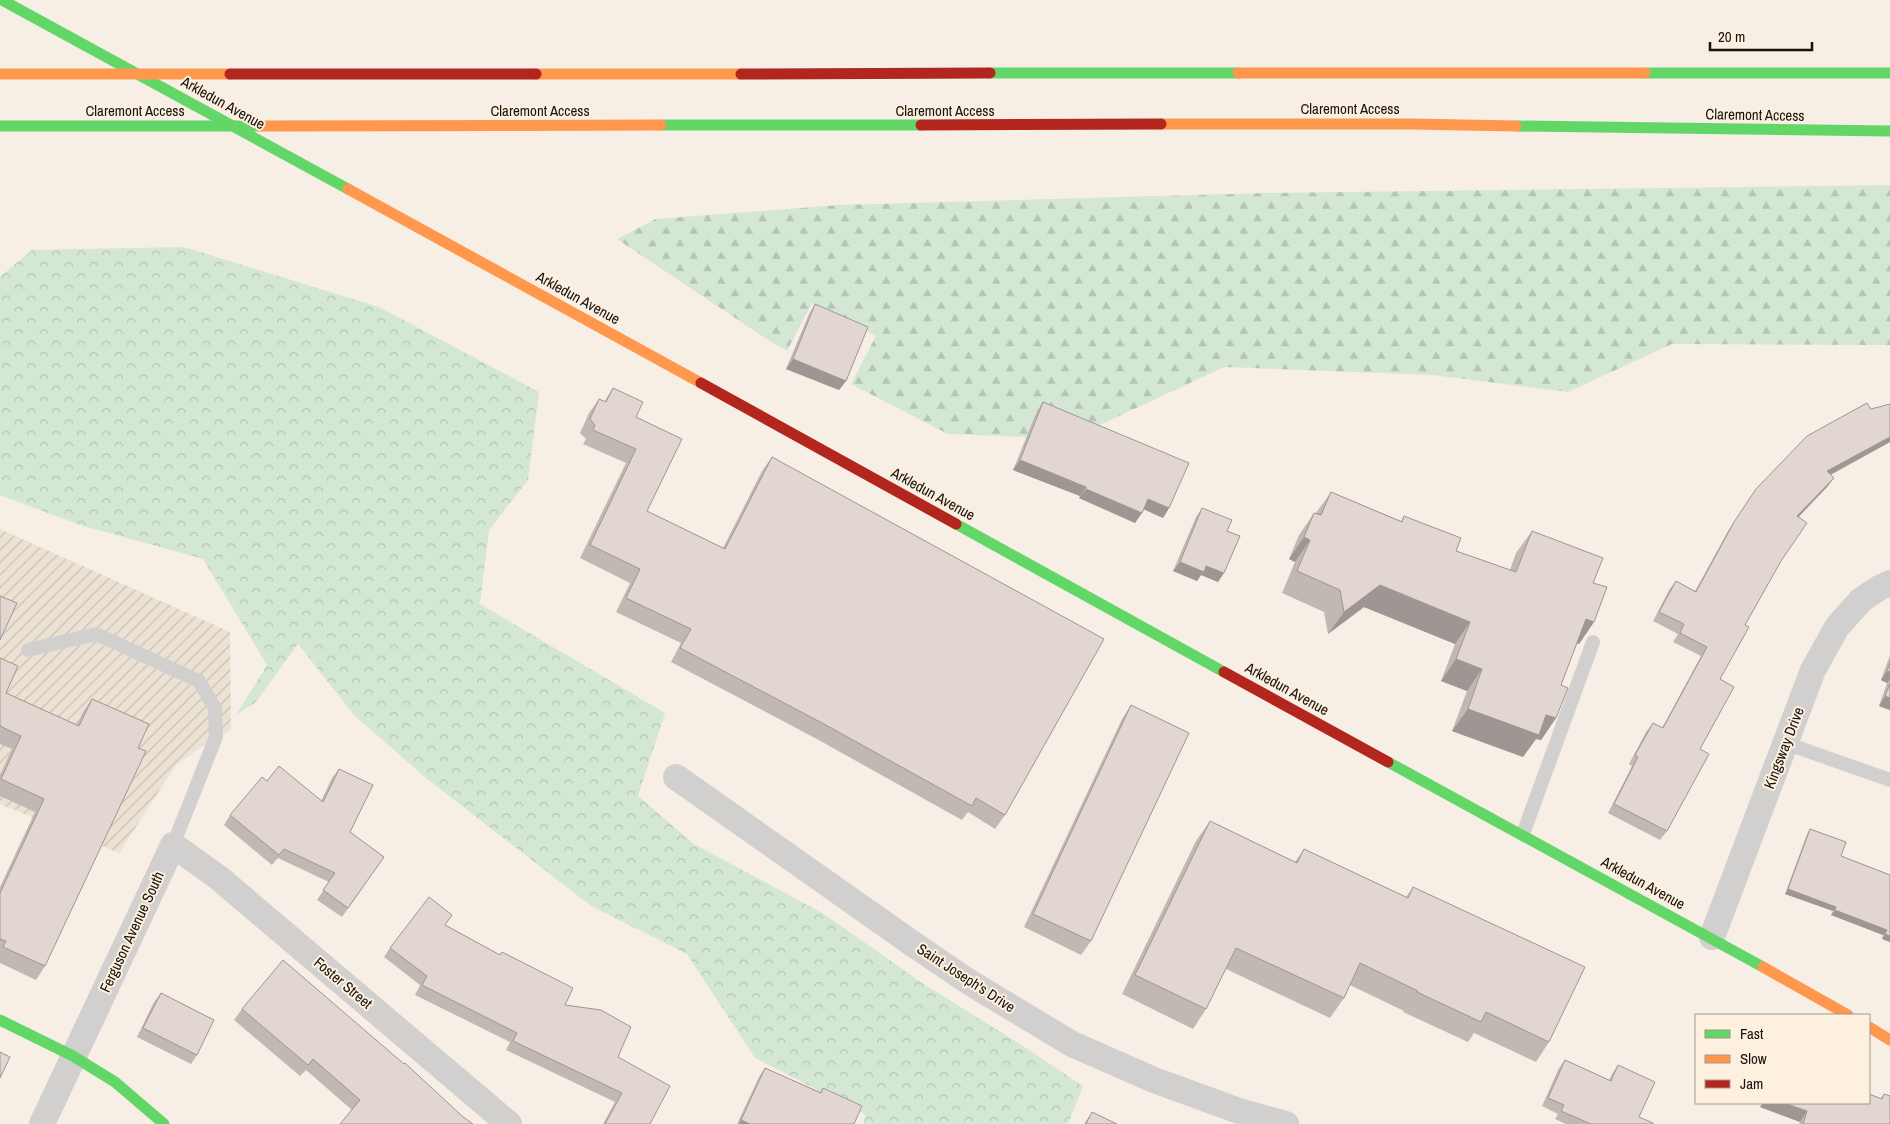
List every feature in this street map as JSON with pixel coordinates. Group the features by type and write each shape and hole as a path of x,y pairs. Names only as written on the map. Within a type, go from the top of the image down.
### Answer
{"main road":[{"name":"Arkledun Avenue","path":"2,0 490,266 1212,665 1712,937 1846,1014"},
{"path":"0,74 1890,74"},
{"name":"Claremont Access","path":"0,126 1411,124 1890,131"},
{"path":"0,1020 73,1056 115,1082 164,1124"},
{"path":"1870,1028 1890,1040"}],"street":[{"name":"Kingsway Drive","path":"1712,937 1813,670 1837,627 1861,600 1890,583"},
{"name":"Saint Joseph's Drive","path":"676,777 969,982 1072,1044 1154,1080 1239,1111 1286,1124"},
{"name":"Ferguson Avenue South","path":"42,1124 174,845"},
{"name":"Foster Street","path":"174,845 219,878 509,1124"}],"lane":[{"name":"Ferguson Avenue South","path":"28,650 96,634 199,682 215,708 216,737 174,845"},
{"path":"1523,834 1593,642"},
{"path":"1785,743 1890,780"}],"shaded area":[{"path":"0,529 230,632 231,730 216,737 176,765 119,853 0,804"}],"green space":[{"path":"1890,185 1890,345 1672,344 1568,392 1433,375 1224,367 1070,439 948,434 851,384 876,336 812,303 787,351 617,239 656,219 839,205 1267,193"},
{"path":"184,247 379,307 539,392 528,480 489,530 480,604 665,713 638,796 694,844 824,914 922,983 1083,1086 1068,1124 863,1124 866,1115 755,1058 687,954 591,906 426,778 354,715 298,644 255,703 236,715 267,665 203,559 80,525 0,495 0,277 32,250"}],"building":[{"path":"815,304 868,327 846,381 793,359"},
{"path":"613,388 643,402 636,417 682,439 647,511 725,549 772,457 1104,639 1005,815 976,798 972,806 824,724 680,648 691,629 626,598 640,569 590,545 636,449 593,430 595,425 590,419 599,399 606,402"},
{"path":"1043,402 1189,463 1169,508 1148,499 1142,513 1086,489 1086,487 1020,460"},
{"path":"1867,403 1871,409 1890,404 1890,437 1827,471 1834,478 1797,516 1807,523 1781,561 1745,625 1749,627 1720,679 1734,687 1700,749 1709,754 1667,831 1614,804 1638,757 1635,755 1653,723 1663,728 1707,647 1680,633 1684,624 1659,612 1676,581 1696,592 1734,522 1756,489 1807,436"},
{"path":"1331,492 1402,522 1404,516 1461,538 1456,551 1516,572 1532,531 1603,558 1593,583 1607,587 1594,622 1586,619 1561,685 1568,688 1556,718 1546,715 1539,735 1468,709 1482,669 1456,659 1470,622 1380,585 1344,612 1340,590 1297,571 1310,540 1304,537 1314,513 1321,515"},
{"path":"1202,508 1232,520 1227,531 1240,536 1224,573 1206,566 1204,572 1180,562"},
{"path":"0,596 17,603 0,640"},
{"path":"0,658 18,666 6,693 79,726 92,699 149,724 138,748 146,751 45,966 3,947 6,941 0,939 0,893 44,799 1,779 21,736 0,726"},
{"path":"1890,684 1890,698 1885,696"},
{"path":"1131,705 1189,733 1091,941 1033,914"},
{"path":"279,766 323,802 339,769 373,785 350,832 384,857 348,908 323,890 335,873 284,849 279,855 230,815 262,777 267,781"},
{"path":"1210,821 1297,863 1304,849 1408,898 1413,887 1585,967 1549,1042 1486,1012 1481,1022 1360,963 1344,998 1236,948 1206,1009 1135,975"},
{"path":"1810,829 1846,842 1841,856 1890,875 1890,936 1885,934 1887,930 1835,910 1836,907 1788,889"},
{"path":"429,897 452,915 445,925 500,955 502,952 573,988 565,1005 601,1010 631,1027 618,1057 670,1086 650,1124 605,1124 622,1093 513,1041 517,1033 422,985 427,976 390,948"},
{"path":"283,960 405,1063 473,1124 340,1124 360,1100 313,1059 308,1065 242,1009"},
{"path":"161,993 214,1020 197,1055 143,1028"},
{"path":"0,1052 10,1057 0,1078"},
{"path":"1565,1060 1611,1081 1618,1065 1655,1082 1639,1117 1653,1124 1591,1124 1561,1111 1564,1105 1548,1098"},
{"path":"765,1068 821,1093 823,1088 862,1106 854,1124 750,1124 741,1120"},
{"path":"1870,1094 1882,1099 1884,1094 1890,1096 1890,1124 1803,1124 1807,1111 1787,1104 1870,1104"},
{"path":"1092,1112 1117,1124 1086,1124"}],"traffic: fast":[{"path":"2,0 348,189"},
{"path":"990,73 1238,73"},
{"path":"1645,73 1890,73"},
{"path":"661,125 921,125"},
{"path":"0,126 260,126"},
{"path":"1516,126 1890,131"},
{"path":"956,524 1224,672"},
{"path":"1388,762 1763,967"},
{"path":"0,1020 73,1056 115,1082 164,1124"}],"traffic: slow":[{"path":"1238,73 1645,73"},
{"path":"0,74 230,74"},
{"path":"536,74 741,74"},
{"path":"1161,124 1516,126"},
{"path":"260,126 661,125"},
{"path":"348,189 701,383"},
{"path":"1763,967 1846,1014"},
{"path":"1870,1028 1890,1040"}],"traffic: jam":[{"path":"741,74 990,73"},
{"path":"230,74 536,74"},
{"path":"921,125 1161,124"},
{"path":"701,383 956,524"},
{"path":"1224,672 1388,762"}]}
